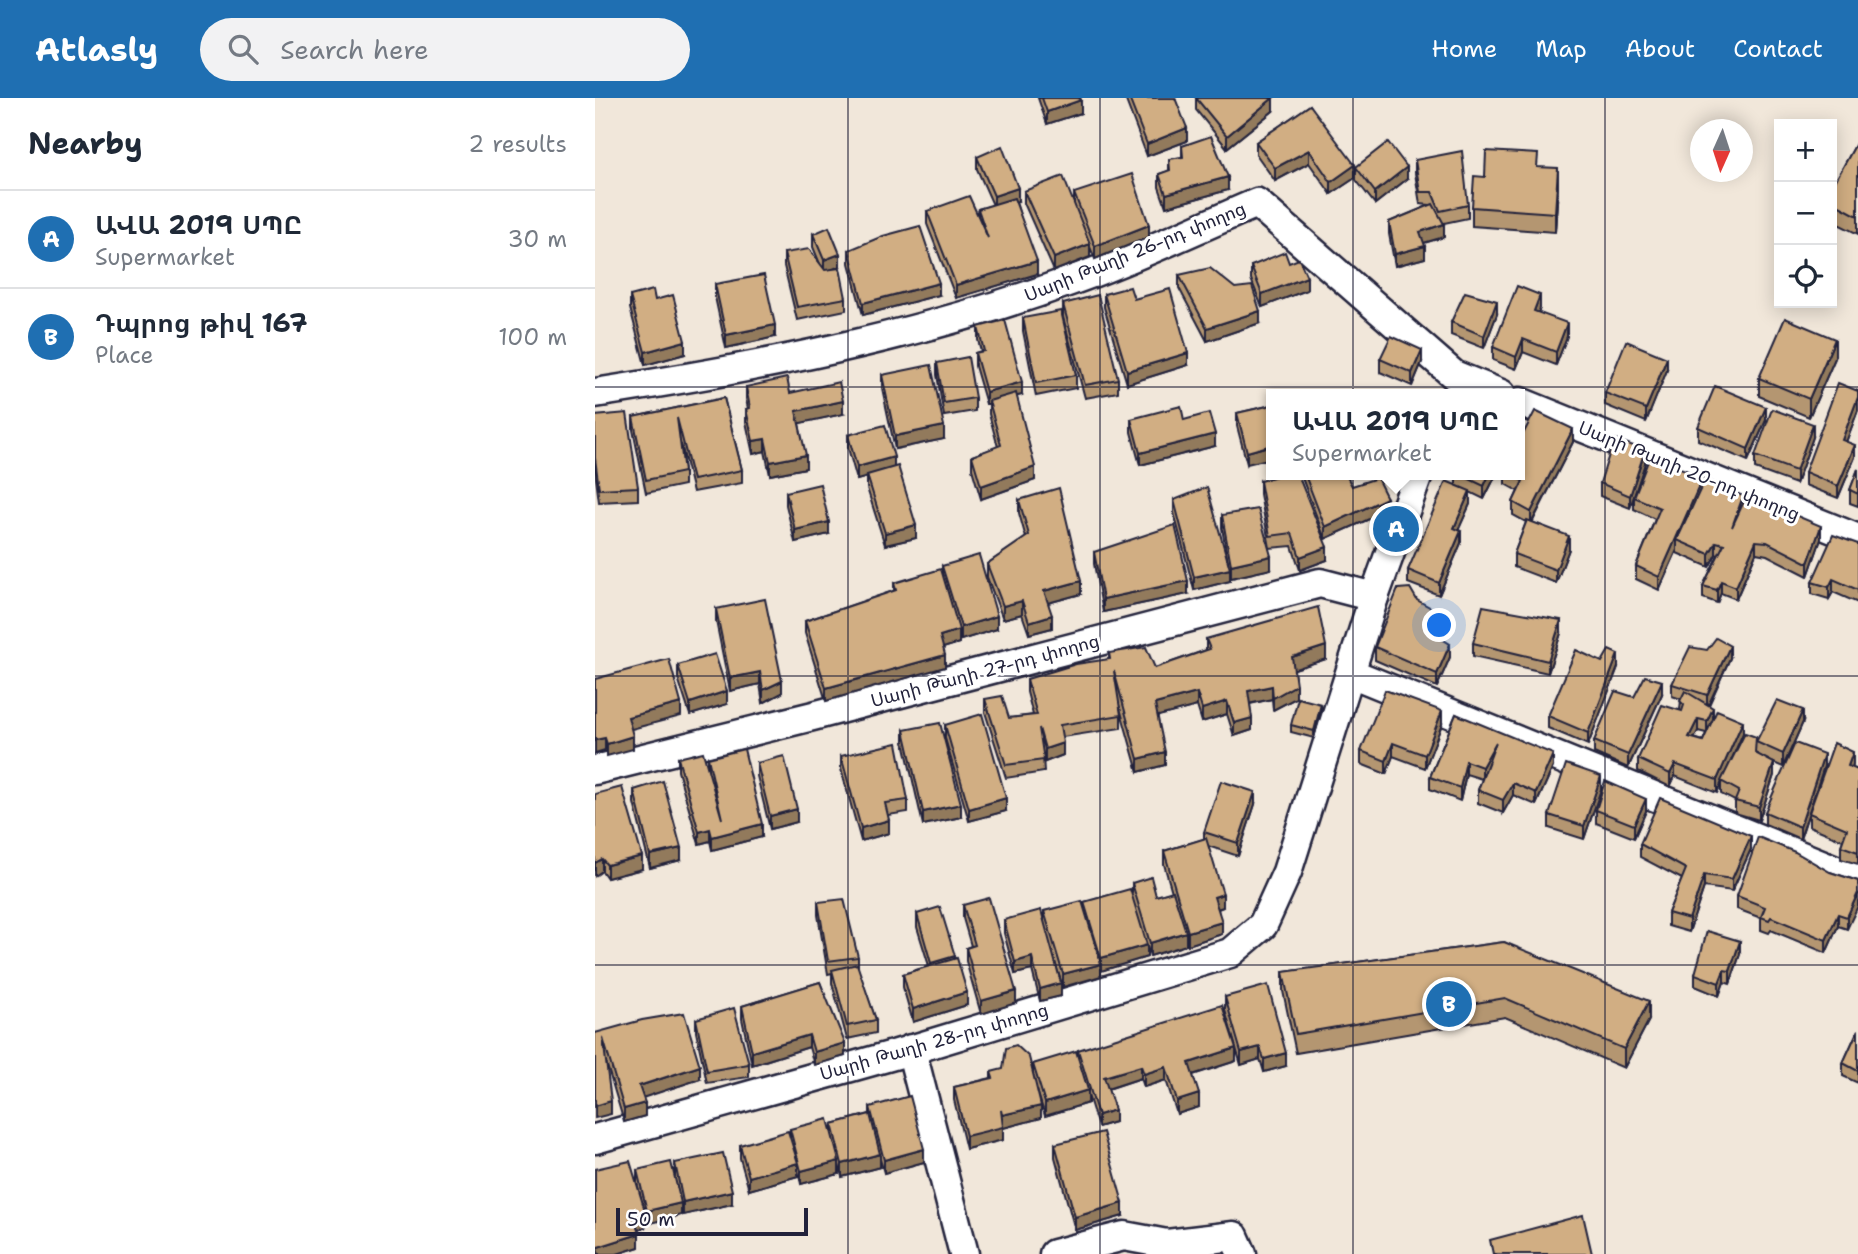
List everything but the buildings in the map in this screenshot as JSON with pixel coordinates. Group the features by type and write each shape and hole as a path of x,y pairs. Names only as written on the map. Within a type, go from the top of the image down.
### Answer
{"street":[{"name":"Սարի Թաղի 26-րդ փողոց","path":"595,393 731,372 932,326 1071,281 1257,203 1451,385"},
{"path":"1451,385 1473,389"},
{"name":"Սարի Թաղի 20-րդ փողոց","path":"1525,404 1858,539"},
{"path":"1416,480 1374,597 1351,673 1858,879"},
{"name":"Սարի Թաղի 27-րդ փողոց","path":"595,770 813,716 1320,583 1374,597"},
{"name":"Սարի Թաղի 28-րդ փողոց","path":"595,1139 911,1049 1230,953 1263,925 1287,872 1351,673"},
{"path":"911,1049 964,1254"},
{"path":"1054,1254 1124,1236 1167,1244 1234,1236 1243,1254"}],"place":[{"name":"ԱՎԱ 2019 ՍՊԸ","path":"1396,529"},
{"name":"Դպրոց թիվ 167","path":"1449,1004"}]}
